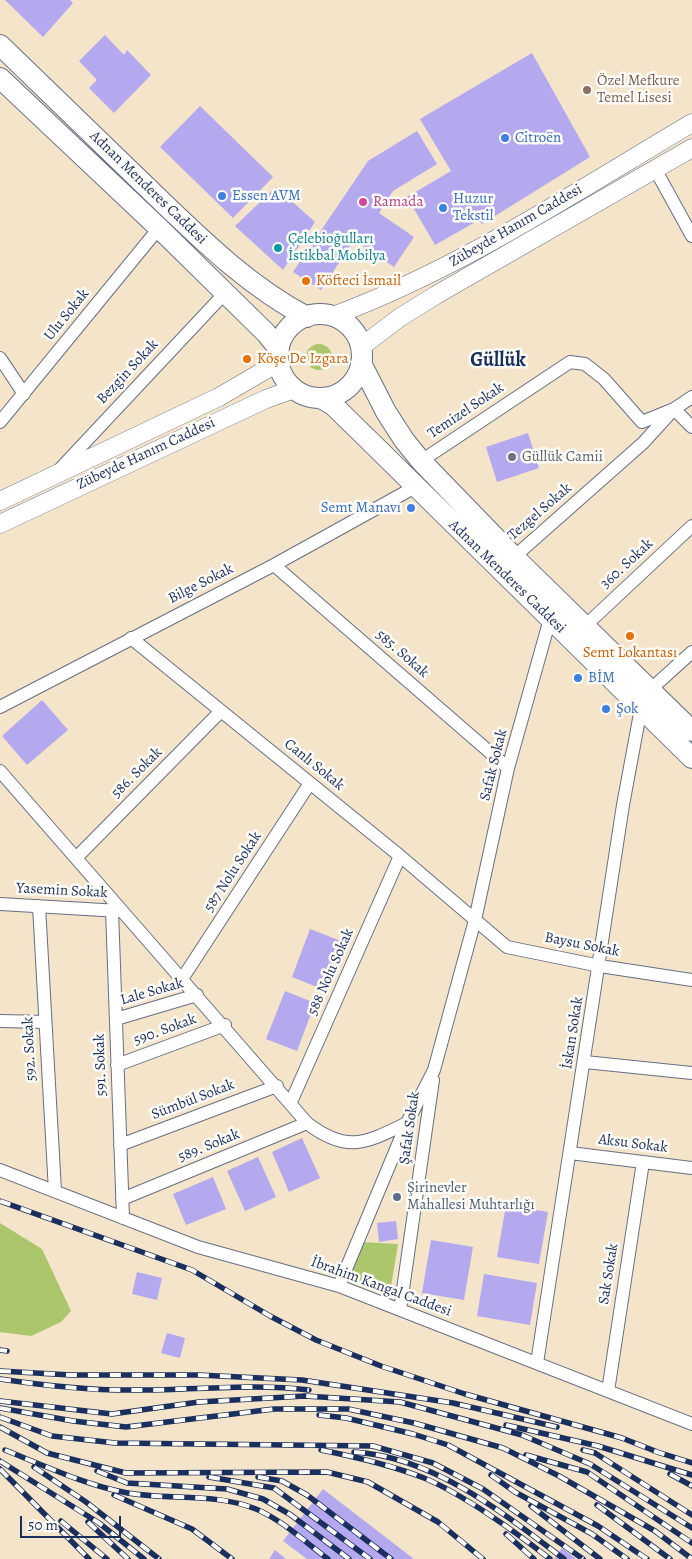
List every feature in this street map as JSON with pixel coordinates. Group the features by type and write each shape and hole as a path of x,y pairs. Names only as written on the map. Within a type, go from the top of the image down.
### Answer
{"main road":[{"name":"Adnan Menderes Caddesi","path":"0,45 190,228 238,271 279,302 307,316"},
{"name":"Adnan Menderes Caddesi","path":"0,78 225,292 279,356"},
{"name":"Zübeyde Hanım Caddesi","path":"333,316 395,292 432,273 544,211 692,123"},
{"name":"Zübeyde Hanım Caddesi","path":"361,355 399,318 692,148"},
{"path":"320,314 333,316 345,322 354,332 361,355 359,371 352,384 341,393 313,398 294,389 284,378 279,356 286,332 295,322 307,316 320,314"},
{"name":"Adnan Menderes Caddesi","path":"361,355 386,412 421,461 514,557 692,731"},
{"name":"Zübeyde Hanım Caddesi","path":"0,501 219,396 279,356"},
{"name":"Zübeyde Hanım Caddesi","path":"0,524 231,415 294,389"},
{"name":"Adnan Menderes Caddesi","path":"321,398 333,406 692,758"}],"street":[{"path":"655,169 692,236"},
{"name":"Ulu Sokak","path":"0,422 159,228"},
{"name":"Bezgin Sokak","path":"55,475 225,292"},
{"path":"0,358 24,394"},
{"name":"Temizel Sokak","path":"421,461 570,362 585,364 604,379 642,422 674,409"},
{"path":"692,397 674,409 692,427"},
{"name":"Tezgel Sokak","path":"514,557 643,443 674,409"},
{"name":"Bilge Sokak","path":"0,706 274,565 415,487"},
{"name":"360. Sokak","path":"584,626 692,526"},
{"name":"585. Sokak","path":"274,565 508,768"},
{"name":"Safak Sokak","path":"475,920 508,768 550,619"},
{"name":"Canlı Sokak","path":"131,638 400,856 475,920"},
{"path":"650,690 692,652"},
{"name":"İskan Sokak","path":"537,1364 600,966 623,805 641,708"},
{"name":"586. Sokak","path":"76,858 221,711"},
{"path":"0,771 76,858 117,911 224,1025 307,1123 325,1137 348,1142 372,1141 407,1123"},
{"name":"587 Nolu Sokak","path":"182,979 310,783"},
{"name":"588 Nolu Sokak","path":"291,1102 400,856"},
{"name":"Yasemin Sokak","path":"0,904 117,911"},
{"name":"592. Sokak","path":"39,906 54,1191"},
{"name":"591. Sokak","path":"117,911 116,1019 123,1218"},
{"name":"Baysu Sokak","path":"475,920 507,947 600,966 692,980"},
{"name":"Şafak Sokak","path":"400,1310 434,1070 475,920"},
{"name":"Lale Sokak","path":"116,1019 197,995"},
{"path":"0,1021 45,1022"},
{"name":"590. Sokak","path":"118,1065 224,1025"},
{"path":"585,1062 692,1073"},
{"name":"Şafak Sokak","path":"339,1286 407,1123 434,1070"},
{"name":"Sümbül Sokak","path":"120,1145 277,1086"},
{"name":"589. Sokak","path":"122,1199 307,1123"},
{"name":"Aksu Sokak","path":"570,1153 692,1168"},
{"name":"Sak Sokak","path":"608,1391 643,1162"},
{"name":"İbrahim Kangal Caddesi","path":"0,1170 198,1247 339,1286 692,1424"}],"green space":[{"path":"319,344 328,348 332,357 328,366 319,370 310,366 306,357 310,348"},
{"path":"0,1223 42,1249 71,1311 61,1322 31,1336 0,1332"},
{"path":"362,1242 398,1244 390,1293 355,1280 351,1264"}],"building":[{"path":"5,0 70,0 73,3 43,37"},
{"path":"105,35 124,55 127,50 151,75 114,113 89,88 97,80 79,61"},
{"name":"Citroën","path":"532,53 590,157 482,224 479,220 435,245 407,197 451,171 420,119"},
{"path":"200,106 273,177 233,218 160,147"},
{"name":"Ramada","path":"417,131 437,164 393,191 379,213 414,237 394,267 354,240 321,290 293,272 368,161"},
{"name":"Çelebioğulları İstikbal Mobilya","path":"276,187 315,222 283,270 235,226"},
{"name":"Güllük Camii","path":"528,433 539,468 497,482 486,447"},
{"path":"42,700 68,730 27,765 2,736"},
{"path":"310,929 341,941 322,989 292,977"},
{"path":"285,991 315,1003 297,1051 266,1039"},
{"path":"302,1138 320,1178 289,1192 272,1152"},
{"path":"258,1157 276,1197 245,1211 227,1171"},
{"path":"213,1177 226,1209 186,1225 173,1194"},
{"path":"506,1205 548,1212 539,1264 497,1257"},
{"path":"396,1221 398,1239 379,1242 377,1223"},
{"path":"431,1240 473,1247 464,1300 422,1293"},
{"path":"137,1272 162,1278 157,1300 132,1294"},
{"path":"484,1274 537,1283 530,1325 477,1316"},
{"path":"167,1333 185,1338 180,1358 161,1353"},
{"path":"323,1489 414,1559 307,1559 283,1541"},
{"path":"562,1548 576,1559 554,1559"},
{"path":"275,1550 286,1559 269,1559"}],"railway":[{"path":"0,1201 192,1270 270,1316 316,1340 381,1366 465,1394 622,1438 660,1453"},
{"path":"0,1350 7,1351"},
{"path":"0,1371 71,1375 198,1375 302,1380 453,1403 557,1427"},
{"path":"0,1379 105,1390 246,1387 309,1390"},
{"path":"0,1401 112,1414 199,1402 305,1396 400,1402 522,1435 590,1464 692,1528"},
{"path":"0,1408 73,1421 126,1427 274,1409 348,1409 414,1423 503,1448 559,1476 655,1531 692,1559"},
{"path":"319,1415 346,1418 413,1434 448,1445 598,1526 647,1559"},
{"path":"0,1417 52,1436 115,1443 373,1446 433,1463 483,1489 583,1559"},
{"path":"506,1425 598,1446 692,1475"},
{"path":"0,1427 47,1453 126,1473 327,1472 368,1482 438,1522 483,1559"},
{"path":"5,1450 63,1474 109,1489 139,1495 224,1500 256,1509 284,1525 328,1559"},
{"path":"321,1450 386,1465 412,1473 439,1485 489,1515 550,1559"},
{"path":"583,1450 595,1453 692,1515"},
{"path":"654,1451 692,1463"},
{"path":"354,1452 383,1456 412,1464 440,1476 492,1506 564,1559"},
{"path":"526,1455 587,1472 692,1543"},
{"path":"0,1461 99,1523 144,1559"},
{"path":"34,1467 86,1502 159,1559"},
{"path":"0,1469 89,1559"},
{"path":"97,1471 127,1483 227,1489 263,1499 291,1515 349,1559"},
{"path":"670,1474 692,1486"},
{"path":"491,1475 515,1492 592,1534 627,1559"},
{"path":"209,1477 274,1488 370,1559"},
{"path":"258,1477 282,1481 307,1495 391,1559"},
{"path":"114,1495 192,1529 232,1559"},
{"path":"597,1505 670,1559"},
{"path":"531,1506 600,1559"},
{"path":"61,1521 107,1559"},
{"path":"88,1522 128,1559"},
{"path":"506,1534 534,1559"}],"place":[{"name":"Özel Mefkure Temel Lisesi","path":"587,90"},
{"name":"Citroën","path":"505,138"},
{"name":"Essen AVM","path":"222,196"},
{"name":"Ramada","path":"363,202"},
{"name":"Huzur Tekstil","path":"443,208"},
{"name":"Çelebioğulları İstikbal Mobilya","path":"278,248"},
{"name":"Köfteci İsmail","path":"306,281"},
{"name":"Köşe De Izgara","path":"247,359"},
{"name":"Güllük Camii","path":"512,457"},
{"name":"Semt Manavı","path":"411,508"},
{"name":"Semt Lokantası","path":"630,636"},
{"name":"BİM","path":"578,678"},
{"name":"Şok","path":"606,709"},
{"name":"Şirinevler Mahallesi Muhtarlığı","path":"397,1197"}],"district":[{"name":"Güllük","path":"498,361"}]}
